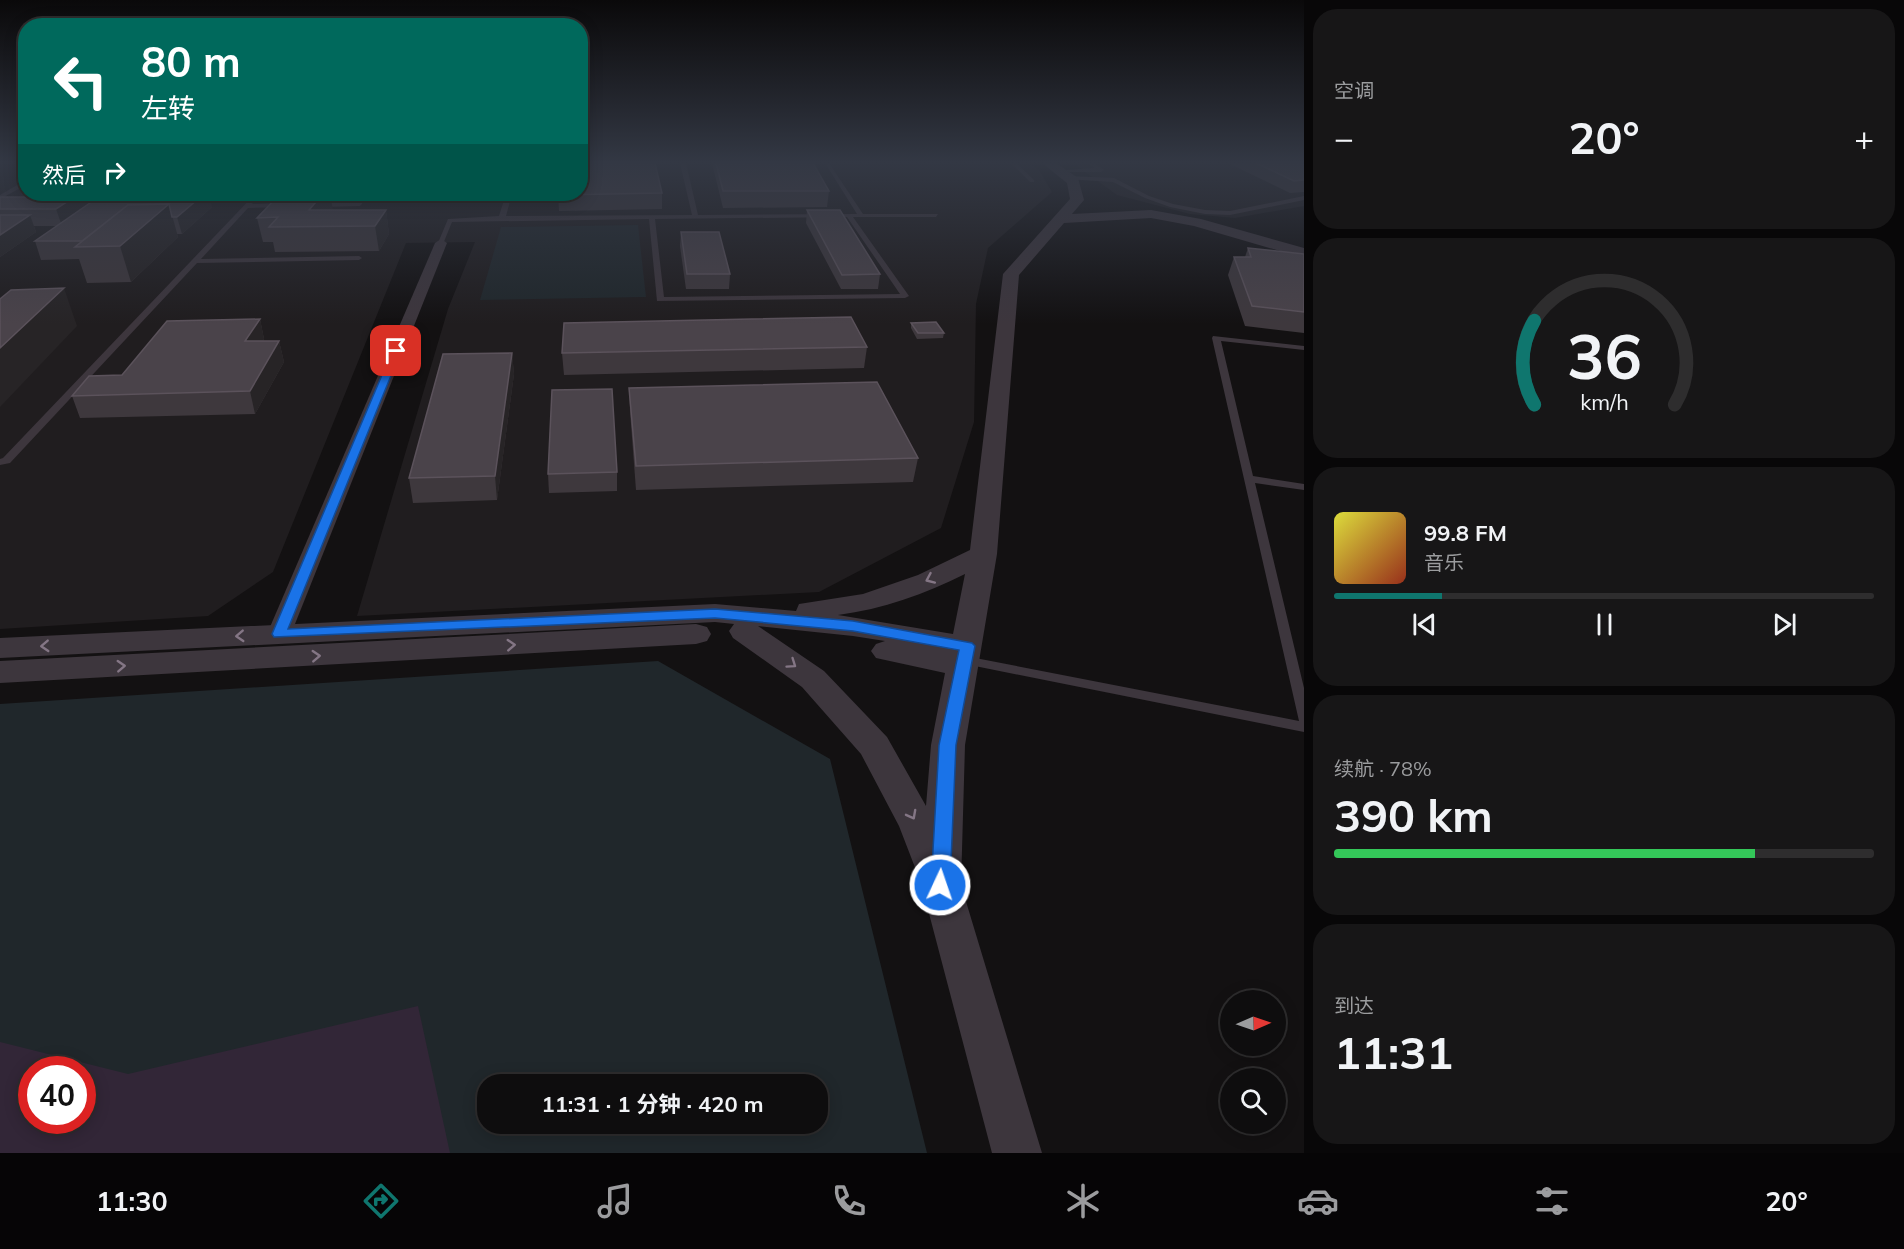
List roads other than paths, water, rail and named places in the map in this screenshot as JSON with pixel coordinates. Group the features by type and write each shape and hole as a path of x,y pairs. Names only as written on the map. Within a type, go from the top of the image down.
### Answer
{"street":[{"path":"940,885 948,745 983,554 1011,274 1060,219 1100,217"},
{"path":"1167,217 1196,222 1304,254"},
{"path":"279,634 441,243"},
{"path":"0,672 754,623 868,602 928,581 983,554"},
{"path":"0,648 715,613 815,636 965,658"},
{"path":"754,623 813,679 875,746 918,826 940,885 1017,1153"}],"lane":[{"path":"0,462 6,461 237,217"},
{"path":"441,243 450,220 756,217"},
{"path":"652,218 660,299 905,296 849,217"},
{"path":"195,261 359,258"},
{"path":"1304,348 1216,338 1304,718"},
{"path":"1249,479 1304,487"},
{"path":"965,658 1304,727"}]}
